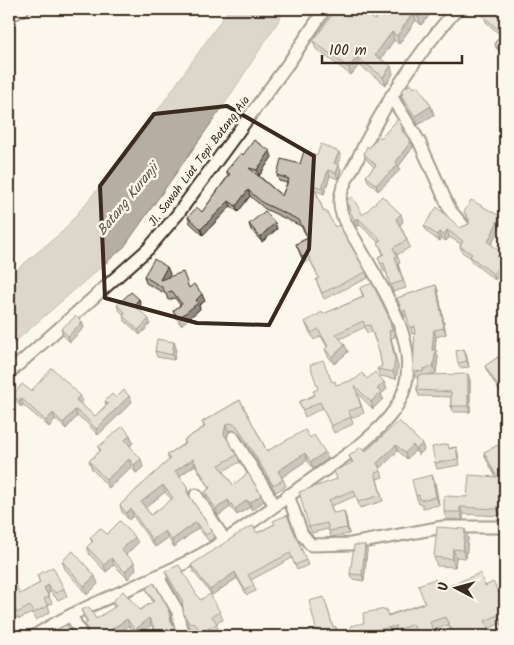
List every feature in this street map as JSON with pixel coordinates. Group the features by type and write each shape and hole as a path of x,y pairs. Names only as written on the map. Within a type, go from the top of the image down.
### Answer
{"street":[{"path":"9,16 23,9"},
{"name":"Jl. Sawah Liat Tepi Batang Aia","path":"9,373 148,249 177,216 290,60 324,9"},
{"path":"34,636 71,616 196,558 343,457 378,430 400,400 407,375 406,347 384,292 344,218 340,200 367,137 391,96 427,43 456,9"},
{"path":"391,96 419,141 450,210 464,227"},
{"path":"233,437 274,504"},
{"path":"196,495 224,539"},
{"path":"288,495 305,540 318,546 358,543 444,527 505,527"},
{"path":"158,577 178,612 180,625 186,636"},
{"path":"71,616 82,636"}],"highlighted area":[{"path":"227,106 314,156 309,249 269,325 197,323 105,298 100,186 154,114"}],"water":[{"name":"Batang Kuranji","path":"229,9 286,9 226,102 124,247 9,347 9,276 63,231 132,147"}],"building":[{"path":"336,9 365,9 363,12 375,20 384,9 426,9 418,17 413,13 397,36 392,32 375,55 391,66 383,77 357,57 349,68 313,41"},
{"path":"481,9 505,9 505,20 498,29 483,16 486,13"},
{"path":"505,44 505,58 498,46"},
{"path":"411,84 414,88 418,85 431,106 415,116 401,95 403,94 401,90"},
{"path":"398,119 402,126 402,131 411,141 396,162 398,165 376,185 366,176 376,165 364,154 367,146 369,148 379,136 381,138"},
{"path":"254,140 270,151 257,170 249,168 282,196 289,179 277,175 281,159 300,164 304,151 317,155 321,144 339,152 334,163 339,165 336,173 328,170 322,188 313,185 324,212 326,211 335,227 339,225 366,272 322,293 316,280 319,278 308,255 302,257 296,244 308,238 299,220 263,203 248,190 236,206 229,201 201,229 188,217 197,207 202,212 230,174 226,171 241,153 243,155"},
{"path":"382,196 401,214 396,219 407,240 393,248 397,256 395,257 403,281 390,285 384,263 381,264 378,257 384,254 378,242 381,240 358,218 354,220 346,201 352,197 363,215"},
{"path":"471,200 500,216 488,242 501,252 497,257 502,261 493,274 470,256 472,254 460,246 463,241 447,230 444,235 439,232 437,235 424,226 437,207 460,228 469,224 469,219 464,212"},
{"path":"265,211 275,223 260,237 249,224"},
{"path":"154,259 167,267 160,280 183,272 189,288 194,284 202,294 196,300 198,303 179,318 173,311 182,304 172,291 165,293 163,288 144,276"},
{"path":"372,283 388,315 392,330 389,331 395,360 393,372 377,369 382,366 379,351 370,325 365,326 363,321 336,334 345,345 332,357 325,349 328,346 318,329 312,333 305,322 322,312 323,314 364,297 360,288"},
{"path":"436,285 444,328 434,330 432,350 436,350 433,367 423,369 423,372 413,371 415,326 410,328 405,310 402,311 397,298"},
{"path":"131,292 139,299 134,305 149,319 138,330 123,316 126,313 117,305"},
{"path":"76,316 82,322 68,336 61,329"},
{"path":"157,339 174,342 172,355 155,351"},
{"path":"464,349 467,361 458,363 456,351"},
{"path":"498,357 505,369 505,381 498,386 485,366"},
{"path":"323,360 332,382 335,381 336,385 356,379 362,373 367,379 375,372 384,382 377,389 380,392 371,402 355,386 361,407 348,411 351,417 331,426 320,402 303,410 299,402 315,395 313,391 318,389 310,365"},
{"path":"52,368 80,395 76,400 95,416 108,404 105,401 112,394 116,398 124,390 129,396 96,429 83,415 75,410 63,423 53,413 46,421 21,398 19,401 13,395 22,384 31,391"},
{"path":"468,374 468,406 451,406 451,392 417,390 418,375"},
{"path":"240,400 267,451 305,430 310,438 314,435 325,452 311,462 305,453 278,471 283,480 273,485 237,426 231,423 226,424 224,434 237,455 219,465 233,485 248,473 261,495 250,503 247,500 235,509 228,500 216,509 205,492 210,488 193,459 175,471 187,486 187,492 212,531 206,535 196,522 172,540 165,531 152,540 131,509 126,513 120,505 170,459 167,455 186,443 184,440 205,427 202,422","holes":["163,485 173,498 151,515 141,502"]},
{"path":"399,421 422,444 416,449 413,445 405,453 396,445 377,463 381,471 375,473 381,495 358,502 354,490 329,500 333,513 344,511 347,528 329,531 327,523 309,527 299,492 337,479 334,471 353,462 349,456 361,447 365,452"},
{"path":"123,426 130,435 125,440 141,459 134,465 129,459 106,480 89,461 101,450 98,447"},
{"path":"504,442 505,507 498,506 497,509 460,507 460,512 444,512 444,496 467,497 469,475 497,477 484,452"},
{"path":"448,444 449,449 456,447 458,459 435,463 432,447"},
{"path":"432,475 436,497 420,500 419,495 416,496 412,480"},
{"path":"287,515 306,560 295,565 290,553 248,575 254,585 245,590 235,572 210,590 191,565 244,530 253,526 257,533 275,524 273,521"},
{"path":"120,521 135,537 121,550 134,562 125,572 111,558 104,565 87,547 93,541 90,538 100,528 107,534"},
{"path":"437,527 465,529 463,550 453,549 452,559 434,557"},
{"path":"354,545 365,545 362,575 350,574"},
{"path":"73,551 95,576 84,586 62,561"},
{"path":"179,565 200,600 210,594 220,612 212,616 217,624 201,633 194,622 190,624 184,615 182,600 165,571"},
{"path":"53,567 64,589 55,593 48,585 44,588 49,597 44,599 48,606 33,613 30,606 17,613 15,610 9,614 9,589 16,585 20,594 40,583 37,575"},
{"path":"480,573 485,586 493,582 505,603 505,618 500,620 498,615 485,621 489,629 476,636 455,636 445,617 430,622 435,636 418,636 413,624 393,632 397,626 365,632 366,636 318,636 309,601 324,597 333,627 336,627 337,633 351,630 350,626 364,623 363,613 386,609 388,616 425,603 418,585 435,579 439,590"},
{"path":"154,583 168,608 171,621 177,633 174,636 159,636 149,618 135,630 127,619 101,636 81,636 88,631 85,624 88,622 81,610 89,607 96,619 116,606 112,602 123,591 140,610 154,601 146,588"},
{"path":"66,625 73,636 45,636"},
{"path":"273,630 276,636 257,636"},
{"path":"11,631 16,636 9,636"}]}
